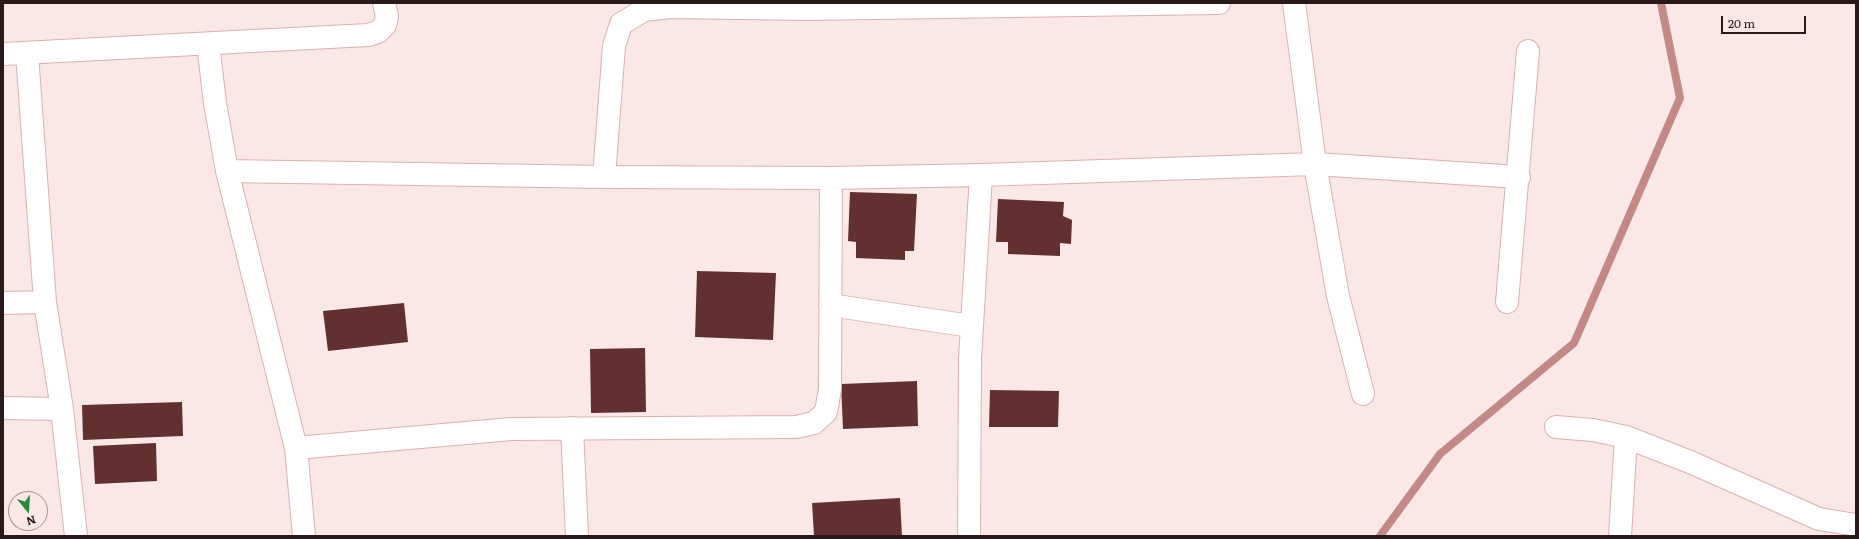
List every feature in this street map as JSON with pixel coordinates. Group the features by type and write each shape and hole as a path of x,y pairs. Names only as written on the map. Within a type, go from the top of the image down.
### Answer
{"street":[{"path":"3,54 27,54 368,35 378,32 386,25 387,16 384,3"},
{"path":"604,177 614,46 622,24 644,10 670,7 1219,3"},
{"path":"1294,3 1314,164 1338,296 1363,394"},
{"path":"208,44 215,103 227,171 296,448 304,536"},
{"path":"1507,302 1519,177 1528,51"},
{"path":"27,54 45,302 62,408 76,536"},
{"path":"227,171 604,177 832,178 981,176 1314,164 1519,177"},
{"path":"969,536 970,359 981,176"},
{"path":"296,448 512,429 796,427 814,423 826,412 829,396 832,178"},
{"path":"3,303 45,302"},
{"path":"830,304 972,326"},
{"path":"3,408 62,408"},
{"path":"1556,427 1593,430 1626,437 1690,462 1819,519 1856,524"},
{"path":"572,428 576,536"},
{"path":"1620,536 1626,437"}],"building":[{"path":"850,192 917,194 914,251 905,251 905,260 856,258 856,242 848,241"},
{"path":"998,199 1064,202 1063,216 1072,220 1071,244 1060,243 1060,256 1008,254 1008,242 996,242"},
{"path":"697,271 776,273 773,340 695,337"},
{"path":"404,303 408,342 328,351 323,311"},
{"path":"645,348 646,412 591,413 590,349"},
{"path":"917,381 918,426 843,429 841,384"},
{"path":"990,390 1059,391 1058,427 989,427"},
{"path":"182,402 183,436 83,440 82,405"},
{"path":"156,443 157,481 95,484 93,446"},
{"path":"900,498 902,536 814,536 812,503"}],"waterway":[{"path":"1380,536 1440,454 1574,343 1680,98 1661,3"}]}
